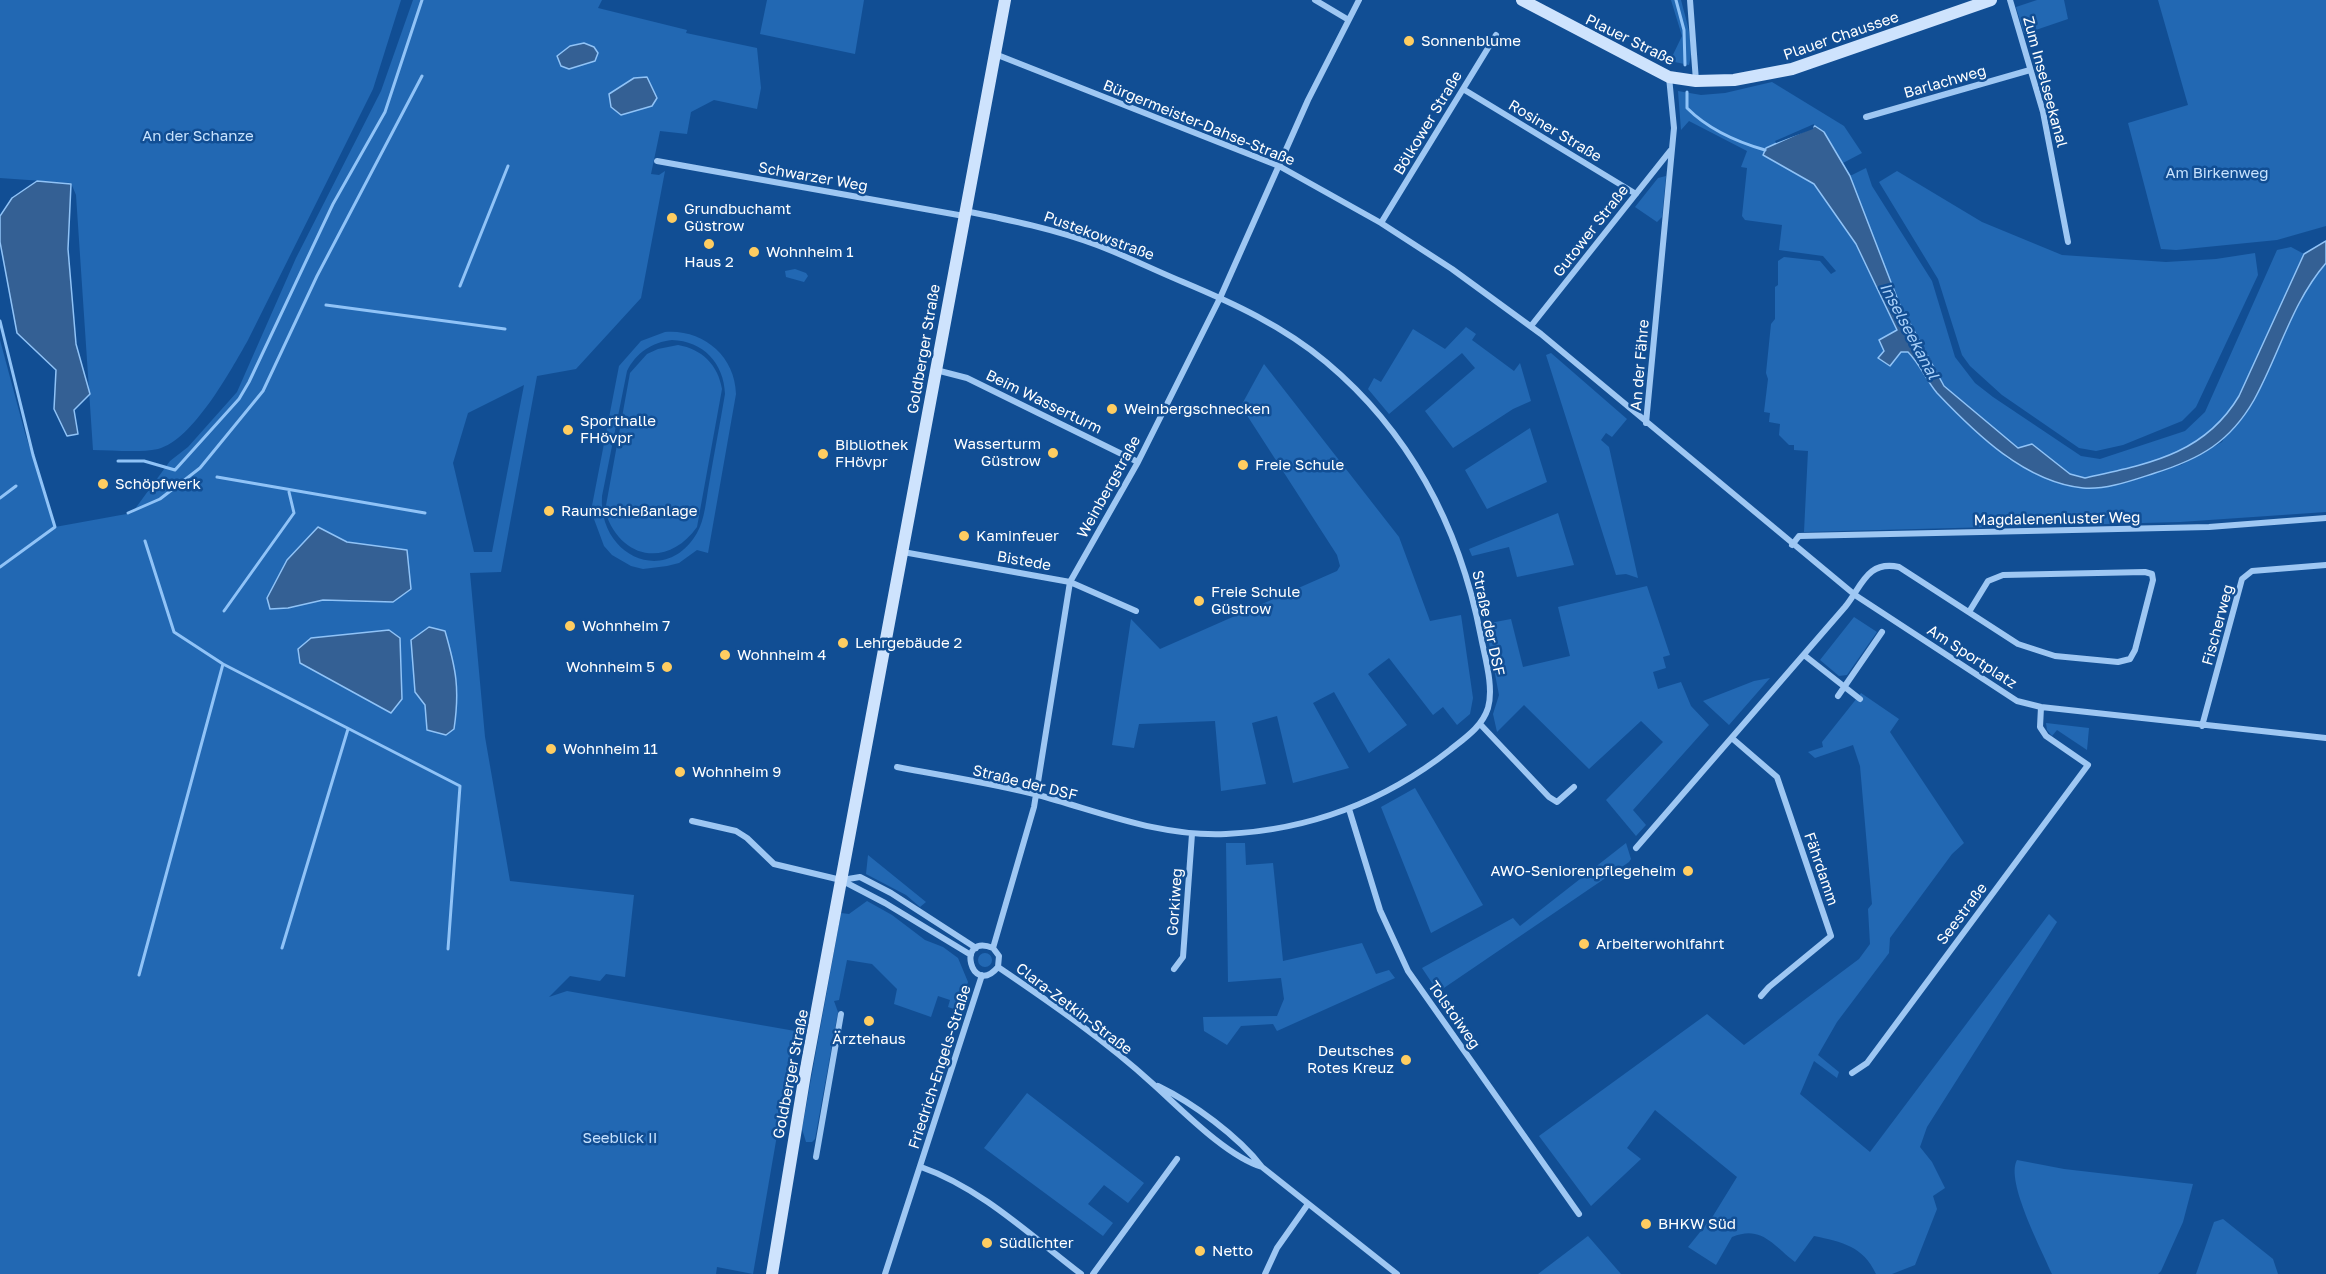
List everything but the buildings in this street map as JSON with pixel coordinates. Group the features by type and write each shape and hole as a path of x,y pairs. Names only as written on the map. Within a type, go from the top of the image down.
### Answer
{"main road":[{"name":"Goldberger Straße","path":"772,1274 841,880 1005,0"},
{"name":"Plauer Chaussee","path":"1696,81 1734,80 1792,69 1991,0"},
{"name":"Plauer Straße","path":"1524,1 1669,77 1696,81"}],"street":[{"path":"1315,0 1347,20"},
{"name":"Weinbergstraße","path":"993,948 1036,795 1070,582 1138,462 1220,298 1278,166 1347,20 1359,0"},
{"path":"1690,0 1696,81"},
{"name":"Zum Inselseekanal","path":"2010,0 2043,112 2068,242"},
{"name":"Bölkower Straße","path":"1381,223 1496,35"},
{"name":"Bürgermeister-Dahse-Straße","path":"994,54 1278,166 1381,223 1452,268 1531,326 1647,423"},
{"name":"Barlachweg","path":"1866,117 2030,70"},
{"name":"An der Fähre","path":"1669,77 1674,128 1670,151 1671,167 1647,423 1855,595"},
{"name":"Rosiner Straße","path":"1463,89 1636,194"},
{"name":"Gutower Straße","path":"1531,326 1670,151"},
{"name":"Schwarzer Weg","path":"657,161 964,214"},
{"name":"Pustekowstraße","path":"964,214 1031,224 1097,245 1220,298"},
{"name":"Straße der DSF","path":"897,767 1036,795 1114,819 1192,834 1265,830 1349,809 1407,780 1480,724 1490,696 1471,589 1450,528 1423,477 1385,422 1326,362 1287,332 1220,298"},
{"name":"Beim Wasserturm","path":"936,370 967,378 1138,462"},
{"name":"Magdalenenluster Weg","path":"1792,544 1799,536 2209,527 2326,518"},
{"name":"Bistede","path":"902,552 1070,582 1136,611"},
{"path":"1636,848 1855,595 1871,570 1885,564 1914,575 1969,612 2018,644 2035,651 2118,662 2130,659 2135,650 2153,580 2152,574 2145,572 2003,575 1988,581 1969,612"},
{"name":"Fischerweg","path":"2202,726 2242,579 2252,571 2326,565"},
{"name":"Am Sportplatz","path":"1855,595 2009,696 2041,707"},
{"path":"1838,696 1882,632"},
{"path":"1804,654 1860,699"},
{"path":"2041,707 2326,738"},
{"name":"Seestraße","path":"1852,1073 1867,1063 2088,765 2046,736 2040,727 2041,707"},
{"path":"1480,724 1557,802 1574,787"},
{"name":"Fährdamm","path":"1732,739 1777,777 1831,936 1761,996"},
{"name":"Tolstoiweg","path":"1349,809 1376,900 1408,970 1579,1214"},
{"path":"692,821 736,831 747,838 774,864 841,880 885,903 971,955"},
{"name":"Gorkiweg","path":"1174,969 1183,957 1192,834"},
{"path":"841,880 860,877 891,893 976,948"},
{"path":"993,948 986,945 976,948 971,955 972,968 982,975 993,973 998,967"},
{"name":"Clara-Zetkin-Straße","path":"993,948 999,956 998,967 1056,1008 1153,1084 1186,1102 1250,1150 1262,1167 1397,1274"},
{"name":"Friedrich-Engels-Straße","path":"885,1274 982,975"},
{"path":"816,1157 841,1014"},
{"name":"Clara-Zetkin-Straße","path":"1153,1084 1172,1105 1243,1159 1262,1167"},
{"path":"1093,1274 1177,1159"},
{"name":"Friedrich-Engels-Straße","path":"921,1167 944,1175 969,1191 1081,1274"},
{"path":"1267,1273 1277,1248 1308,1204"}],"green space":[{"name":"An der Schanze","path":"0,0 401,0 373,89 248,340 210,402 197,418 171,443 158,449 93,450 76,195 71,183 0,178"},
{"name":"Seeblick II","path":"413,0 602,0 598,8 687,30 686,33 757,48 761,88 757,109 714,100 691,112 687,134 660,131 651,174 659,175 665,171 641,298 576,369 537,376 501,572 470,573 485,737 510,881 634,895 625,977 606,974 600,981 570,976 549,997 567,991 795,1031 753,1274 717,1267 716,1274 0,1274 0,340 25,433 55,527 132,513 170,461 188,447 237,392 296,258 381,91","holes":["524,385 492,552 474,552 453,463 468,413"]},
{"path":"767,0 864,0 855,54 760,34"},
{"path":"1671,0 1681,0 1691,49 1689,65 1670,61 1682,36"},
{"path":"2037,0 2064,0 2068,19 2024,34 2016,7"},
{"name":"Am Birkenweg","path":"2158,0 2326,0 2326,226 2277,240 2176,250 2161,249 2128,123 2188,105"},
{"path":"1772,82 1844,126 1862,153 1843,163 1831,143 1763,155 1814,184 1856,244 1897,330 1901,352 1908,352 1936,391 2008,459 2060,483 2085,488 2108,486 2181,465 2222,442 2310,282 2326,263 2326,512 2180,522 1804,532 1808,451 1794,450 1794,445 1789,445 1779,435 1780,424 1769,422 1770,413 1764,412 1771,324 1775,319 1778,261 1784,257 1820,261 1831,274 1836,271 1823,256 1779,250 1782,225 1745,220 1742,216 1747,168 1741,167 1747,151 1689,121 1681,130 1678,91 1701,95 1725,93"},
{"path":"1866,168 1872,186 1932,281 1955,357 1975,383 2081,456 2100,459 2185,431 2205,412 2277,250 2291,247 2304,254 2239,396 2225,416 2209,432 2172,454 2130,468 2085,478 2070,474 2032,444 2019,449 1988,426 1944,386 1899,303 1850,176"},
{"path":"1897,171 1982,222 2062,255 2166,262 2216,259 2255,253 2258,275 2196,407 2182,421 2123,445 2096,451 2079,448 2002,395 1970,366 1962,355 1938,279 1879,182"},
{"path":"1666,176 1662,217 1657,222 1635,207 1658,178"},
{"path":"795,269 806,273 808,276 804,282 786,277 785,271"},
{"path":"1466,327 1476,334 1472,340 1514,371 1520,363 1531,401 1513,409 1453,448 1425,411 1475,368 1462,353 1389,414 1368,389 1374,378 1381,382 1413,329 1445,349"},
{"path":"665,332 679,332 703,340 723,356 730,367 736,394 708,553 697,550 679,563 643,569 631,566 612,555 604,546 591,511 619,366 641,341","holes":["665,341 683,341 693,344 710,356 721,373 725,394 700,528 684,549 669,558 652,561 636,557 622,548 611,535 604,517 602,496 627,371 635,359 651,346"]},
{"path":"678,345 694,350 708,360 717,373 722,389 697,527 685,540 672,549 659,553 646,553 622,540 612,527 605,511 630,373 647,354"},
{"path":"1551,353 1627,419 1612,437 1606,433 1601,440 1609,447 1638,578 1626,574 1616,575 1546,355"},
{"path":"1264,364 1399,537 1430,621 1461,615 1473,698 1470,714 1457,725 1443,707 1433,715 1389,658 1368,674 1407,725 1369,753 1334,692 1313,703 1349,768 1293,783 1277,716 1252,723 1266,784 1221,791 1215,721 1139,724 1134,748 1112,745 1131,619 1160,649 1337,571 1340,566 1337,555 1241,406"},
{"path":"1530,428 1547,482 1487,509 1465,470"},
{"path":"1558,513 1574,565 1517,577 1509,547 1472,556 1469,549"},
{"path":"1647,586 1670,655 1663,657 1666,668 1653,672 1658,689 1681,682 1691,706 1709,725 1633,810 1646,825 1636,836 1606,800 1663,742 1641,721 1589,769 1524,705 1497,732 1493,714 1499,695 1486,627 1490,623 1511,619 1523,667 1570,656 1558,607"},
{"path":"1854,617 1877,632 1847,675 1839,676 1820,660"},
{"path":"1770,678 1729,725 1703,701 1754,681"},
{"path":"1861,693 1899,719 1890,732 1964,843 1952,854 1890,938 1889,953 1837,1022 1818,1055 1839,1072 1837,1078 1814,1061 1800,1094 1870,1152 2049,914 2057,922 1927,1127 1920,1147 1932,1162 1945,1188 1933,1196 1937,1209 1915,1265 1892,1274 1876,1274 1865,1257 1858,1251 1842,1243 1814,1236 1795,1262 1766,1238 1751,1233 1732,1237 1716,1265 1688,1247 1713,1216 1737,1177 1655,1110 1627,1148 1641,1159 1591,1206 1539,1136 1707,1014 1744,1045 1859,959 1870,944 1868,909 1872,904 1860,766 1853,745 1815,758 1808,752 1823,747 1822,742"},
{"path":"2046,723 2089,728 2087,750 2057,730 2052,736 2047,730"},
{"path":"1415,788 1483,905 1431,933 1381,807"},
{"path":"1226,843 1245,843 1246,865 1273,863 1283,961 1362,943 1376,974 1389,970 1395,978 1277,1031 1273,1024 1241,1026 1227,1045 1204,1031 1203,1017 1277,1016 1284,999 1281,978 1228,982"},
{"path":"1626,843 1631,859 1629,862 1438,992 1422,968 1513,918 1520,926"},
{"path":"868,855 926,902 920,907 906,895 866,874"},
{"path":"867,901 892,915 925,940 943,947 958,958 968,982 963,998 954,1009 948,1007 950,1000 938,996 931,1017 894,1004 897,989 872,964 847,960 839,1000 834,1001 838,1012 815,1139 812,1142 806,1142 802,1129 841,913 849,914"},
{"path":"982,953 988,953 992,960 988,967 982,967 978,963 978,957"},
{"path":"1027,1093 1144,1183 1128,1203 1104,1185 1088,1204 1113,1223 1103,1236 984,1148"},
{"path":"2017,1160 2064,1169 2193,1184 2183,1222 2161,1271 2158,1274 2052,1274 2020,1199 2015,1170"},
{"path":"2223,1219 2273,1259 2278,1274 2196,1274 2214,1222"},
{"path":"1588,1236 1621,1274 1538,1274"}],"water":[{"path":"584,43 594,47 598,53 595,61 569,69 561,66 557,56 570,46"},
{"path":"647,77 657,98 652,106 621,115 611,107 609,94 634,78"},
{"name":"Inselseekanal","path":"1815,126 1824,132 1850,176 1899,303 1944,386 2018,448 2032,444 2070,474 2085,478 2130,468 2172,454 2209,432 2225,416 2239,396 2304,254 2326,241 2326,263 2314,278 2295,312 2254,400 2245,415 2224,438 2186,462 2129,481 2092,488 2062,484 2022,466 1985,439 1937,393 1908,352 1901,352 1890,366 1878,358 1884,351 1879,340 1897,330 1856,244 1814,184 1763,155 1766,148"},
{"path":"37,181 71,184 68,249 76,344 90,394 74,410 78,434 67,436 54,409 56,370 17,333 0,242 0,216 12,198"},
{"path":"318,527 347,542 407,550 411,589 393,602 323,600 288,608 270,609 267,598 287,560"},
{"path":"429,627 445,631 454,668 457,690 456,715 454,729 446,735 427,730 425,705 415,692 411,640"},
{"path":"389,630 400,638 402,699 391,713 300,663 298,649 311,638"}],"pier":[{"path":"1814,124 1813,129 1776,143 1775,141"}],"waterway":[{"path":"118,461 144,461 175,470 239,399 333,204 385,112 422,0"},
{"path":"1676,0 1684,30 1685,65"},
{"path":"128,513 160,499 200,468 263,391 317,276 422,76"},
{"path":"1687,92 1687,108 1704,122 1733,138 1765,150"},
{"path":"460,286 508,166"},
{"path":"326,305 505,329"},
{"path":"0,321 33,455 55,527 0,567"},
{"path":"217,477 425,513"},
{"path":"0,498 16,486"},
{"path":"224,611 294,513 289,492"},
{"path":"145,541 174,632 223,664 460,786 448,949"},
{"path":"139,975 223,664"},
{"path":"282,948 348,729"}],"place":[{"name":"Sonnenblume","path":"1409,41"},
{"name":"Grundbuchamt Güstrow","path":"672,218"},
{"name":"Haus 2","path":"709,244"},
{"name":"Wohnheim 1","path":"754,252"},
{"name":"Weinbergschnecken","path":"1112,409"},
{"name":"Sporthalle FHövpr","path":"568,430"},
{"name":"Wasserturm Güstrow","path":"1053,453"},
{"name":"Bibliothek FHövpr","path":"823,454"},
{"name":"Freie Schule","path":"1243,465"},
{"name":"Schöpfwerk","path":"103,484"},
{"name":"Raumschießanlage","path":"549,511"},
{"name":"Kaminfeuer","path":"964,536"},
{"name":"Freie Schule Güstrow","path":"1199,601"},
{"name":"Wohnheim 7","path":"570,626"},
{"name":"Lehrgebäude 2","path":"843,643"},
{"name":"Wohnheim 4","path":"725,655"},
{"name":"Wohnheim 5","path":"667,667"},
{"name":"Wohnheim 11","path":"551,749"},
{"name":"Wohnheim 9","path":"680,772"},
{"name":"AWO-Seniorenpflegeheim","path":"1688,871"},
{"name":"Arbeiterwohlfahrt","path":"1584,944"},
{"name":"Ärztehaus","path":"869,1021"},
{"name":"Deutsches Rotes Kreuz","path":"1406,1060"},
{"name":"BHKW Süd","path":"1646,1224"},
{"name":"Südlichter","path":"987,1243"},
{"name":"Netto","path":"1200,1251"}]}
